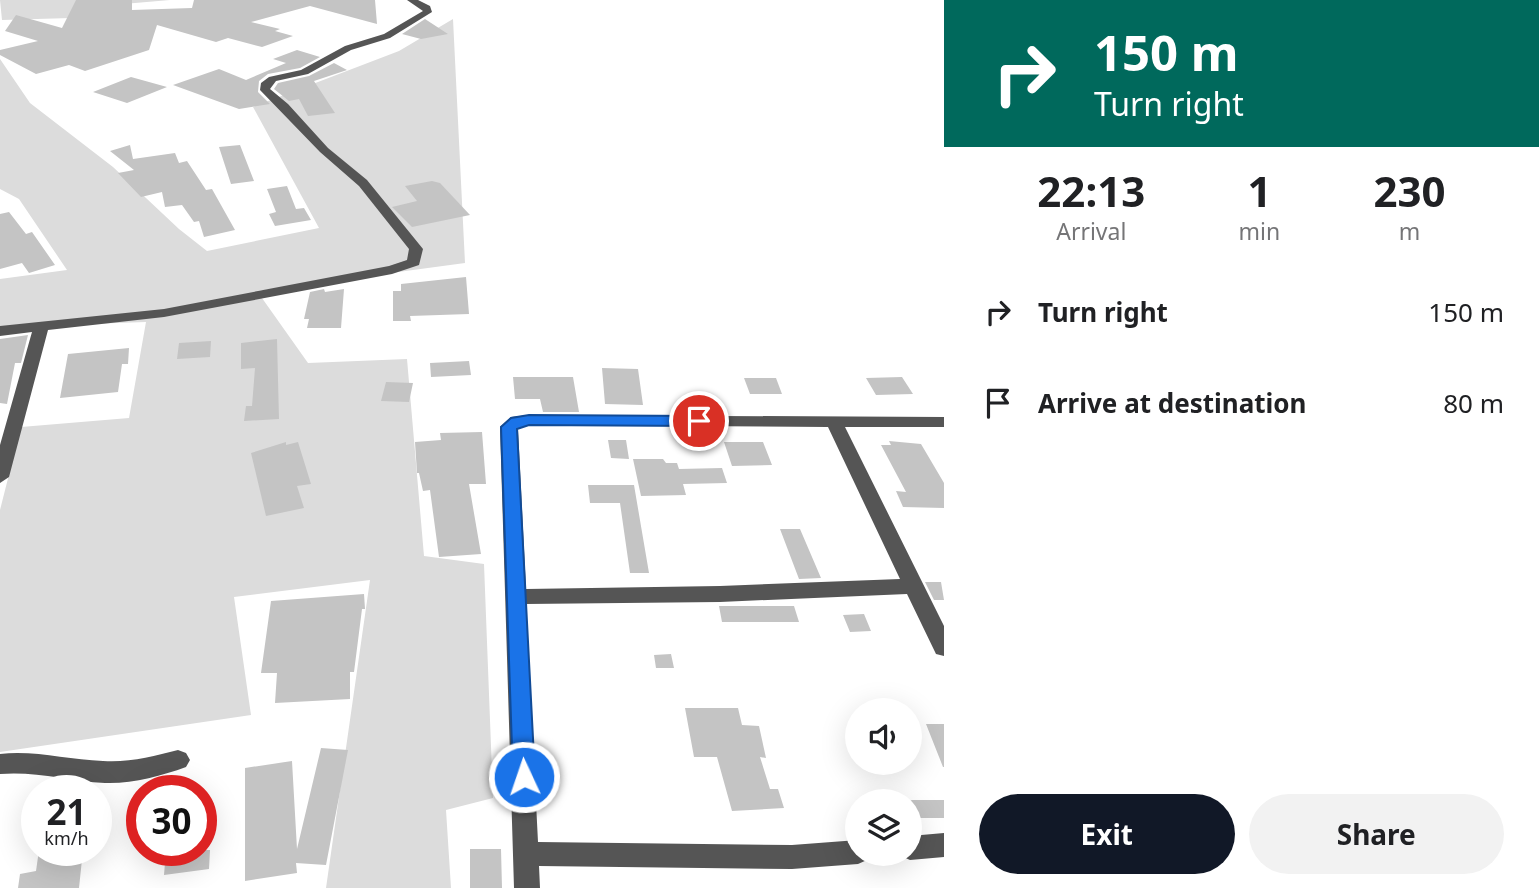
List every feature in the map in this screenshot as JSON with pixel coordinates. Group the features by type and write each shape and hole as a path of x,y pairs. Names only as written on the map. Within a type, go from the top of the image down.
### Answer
{"street":[{"path":"0,331 164,313 392,270 414,262 416,248 363,183 324,150 284,106 265,90 265,85 273,79 294,76 348,48 372,43 418,20 428,12 427,8 411,0"},
{"path":"0,477 41,327"},
{"path":"527,888 509,427 517,421 944,422"},
{"path":"834,422 944,648"},
{"path":"516,597 720,594 915,586"},
{"path":"0,764 36,762 105,772 152,768 178,760"},
{"path":"922,847 944,845"},
{"path":"527,854 792,857 845,853"}],"shaded area":[{"path":"0,0 170,0 100,6 71,18 2,20"},
{"path":"453,19 465,263 257,291 308,363 407,359 424,556 484,564 493,798 446,810 451,888 326,888 370,580 234,597 251,715 0,752 0,510 21,427 129,418 146,322 0,327 0,279 67,270 19,199 0,189 0,59 30,103 113,167 179,229 207,251 319,228 253,107 399,51"}],"building":[{"path":"76,0 132,0 132,10 192,8 194,0 375,0 377,24 310,6 251,22 280,29 275,31 293,36 262,47 228,38 216,42 157,25 149,50 85,71 69,65 36,74 0,55 0,50 38,41 5,31 16,15 62,28"},
{"path":"425,19 448,34 421,39 402,34"},
{"path":"297,50 320,57 300,68 268,74 259,81 258,92 270,104 239,109 173,85 219,69 246,80 286,63 273,59"},
{"path":"334,63 347,70 314,81 335,113 308,116 299,99 289,101 274,89 278,83 309,76"},
{"path":"131,77 167,87 127,103 93,92"},
{"path":"130,145 133,159 175,153 179,163 187,161 206,190 212,189 235,230 204,237 199,221 194,222 182,205 165,207 162,192 141,197 118,173 134,170 110,151"},
{"path":"240,145 254,181 231,184 219,147"},
{"path":"432,181 440,183 470,215 412,227 392,207 417,201 405,186"},
{"path":"287,186 296,209 304,208 311,220 275,226 269,214 276,212 267,189"},
{"path":"9,212 26,234 32,232 55,265 29,273 22,263 0,269 0,214"},
{"path":"466,277 469,314 410,316 411,321 393,321 393,291 401,291 401,284"},
{"path":"324,289 325,292 344,289 341,328 307,328 309,319 304,319 310,292"},
{"path":"28,335 21,363 15,363 7,404 0,403 0,339"},
{"path":"277,339 279,419 244,421 246,406 252,406 255,368 241,369 241,343"},
{"path":"211,341 210,357 177,359 179,343"},
{"path":"129,348 128,364 122,364 118,392 60,398 68,354"},
{"path":"469,361 471,375 431,377 430,363"},
{"path":"602,368 638,369 643,405 605,404"},
{"path":"513,377 573,377 579,412 543,412 540,399 515,399"},
{"path":"902,377 913,394 876,395 866,378"},
{"path":"744,378 776,378 782,394 750,394"},
{"path":"386,382 413,383 409,402 381,401"},
{"path":"482,432 486,484 469,484 481,554 439,557 430,490 423,491 417,473 415,442 441,440 440,433"},
{"path":"608,440 626,440 629,459 611,458"},
{"path":"889,441 921,444 944,483 944,508 903,507 896,491 906,492 881,445 891,445"},
{"path":"286,442 286,445 298,442 311,484 297,486 304,508 266,516 251,453"},
{"path":"724,442 763,442 772,465 732,466"},
{"path":"633,459 663,459 666,463 677,463 679,469 722,468 727,483 683,484 686,495 641,496"},
{"path":"588,485 634,485 649,573 630,573 620,503 590,503"},
{"path":"780,529 800,529 821,578 799,579"},
{"path":"925,582 941,582 944,600 934,600"},
{"path":"364,594 365,609 362,609 354,672 350,672 350,699 275,703 277,673 261,673 271,601"},
{"path":"719,606 794,606 799,622 722,622"},
{"path":"864,614 871,631 850,632 843,615"},
{"path":"671,654 674,668 656,668 654,655"},
{"path":"685,708 738,708 742,725 759,726 766,758 760,757 770,789 778,789 784,808 732,811 717,757 694,757"},
{"path":"926,724 944,724 944,767 943,767"},
{"path":"321,748 348,750 326,865 296,863 297,873 245,881 245,768 292,761 297,849"},
{"path":"922,800 944,800 944,818 922,818"},
{"path":"470,849 501,849 502,888 470,888"},
{"path":"37,866 81,866 79,888 18,888 20,874 36,871"},
{"path":"165,866 209,866 209,869 164,875"}],"route":[{"path":"524,777 509,427 517,421 529,420 699,421"}]}
